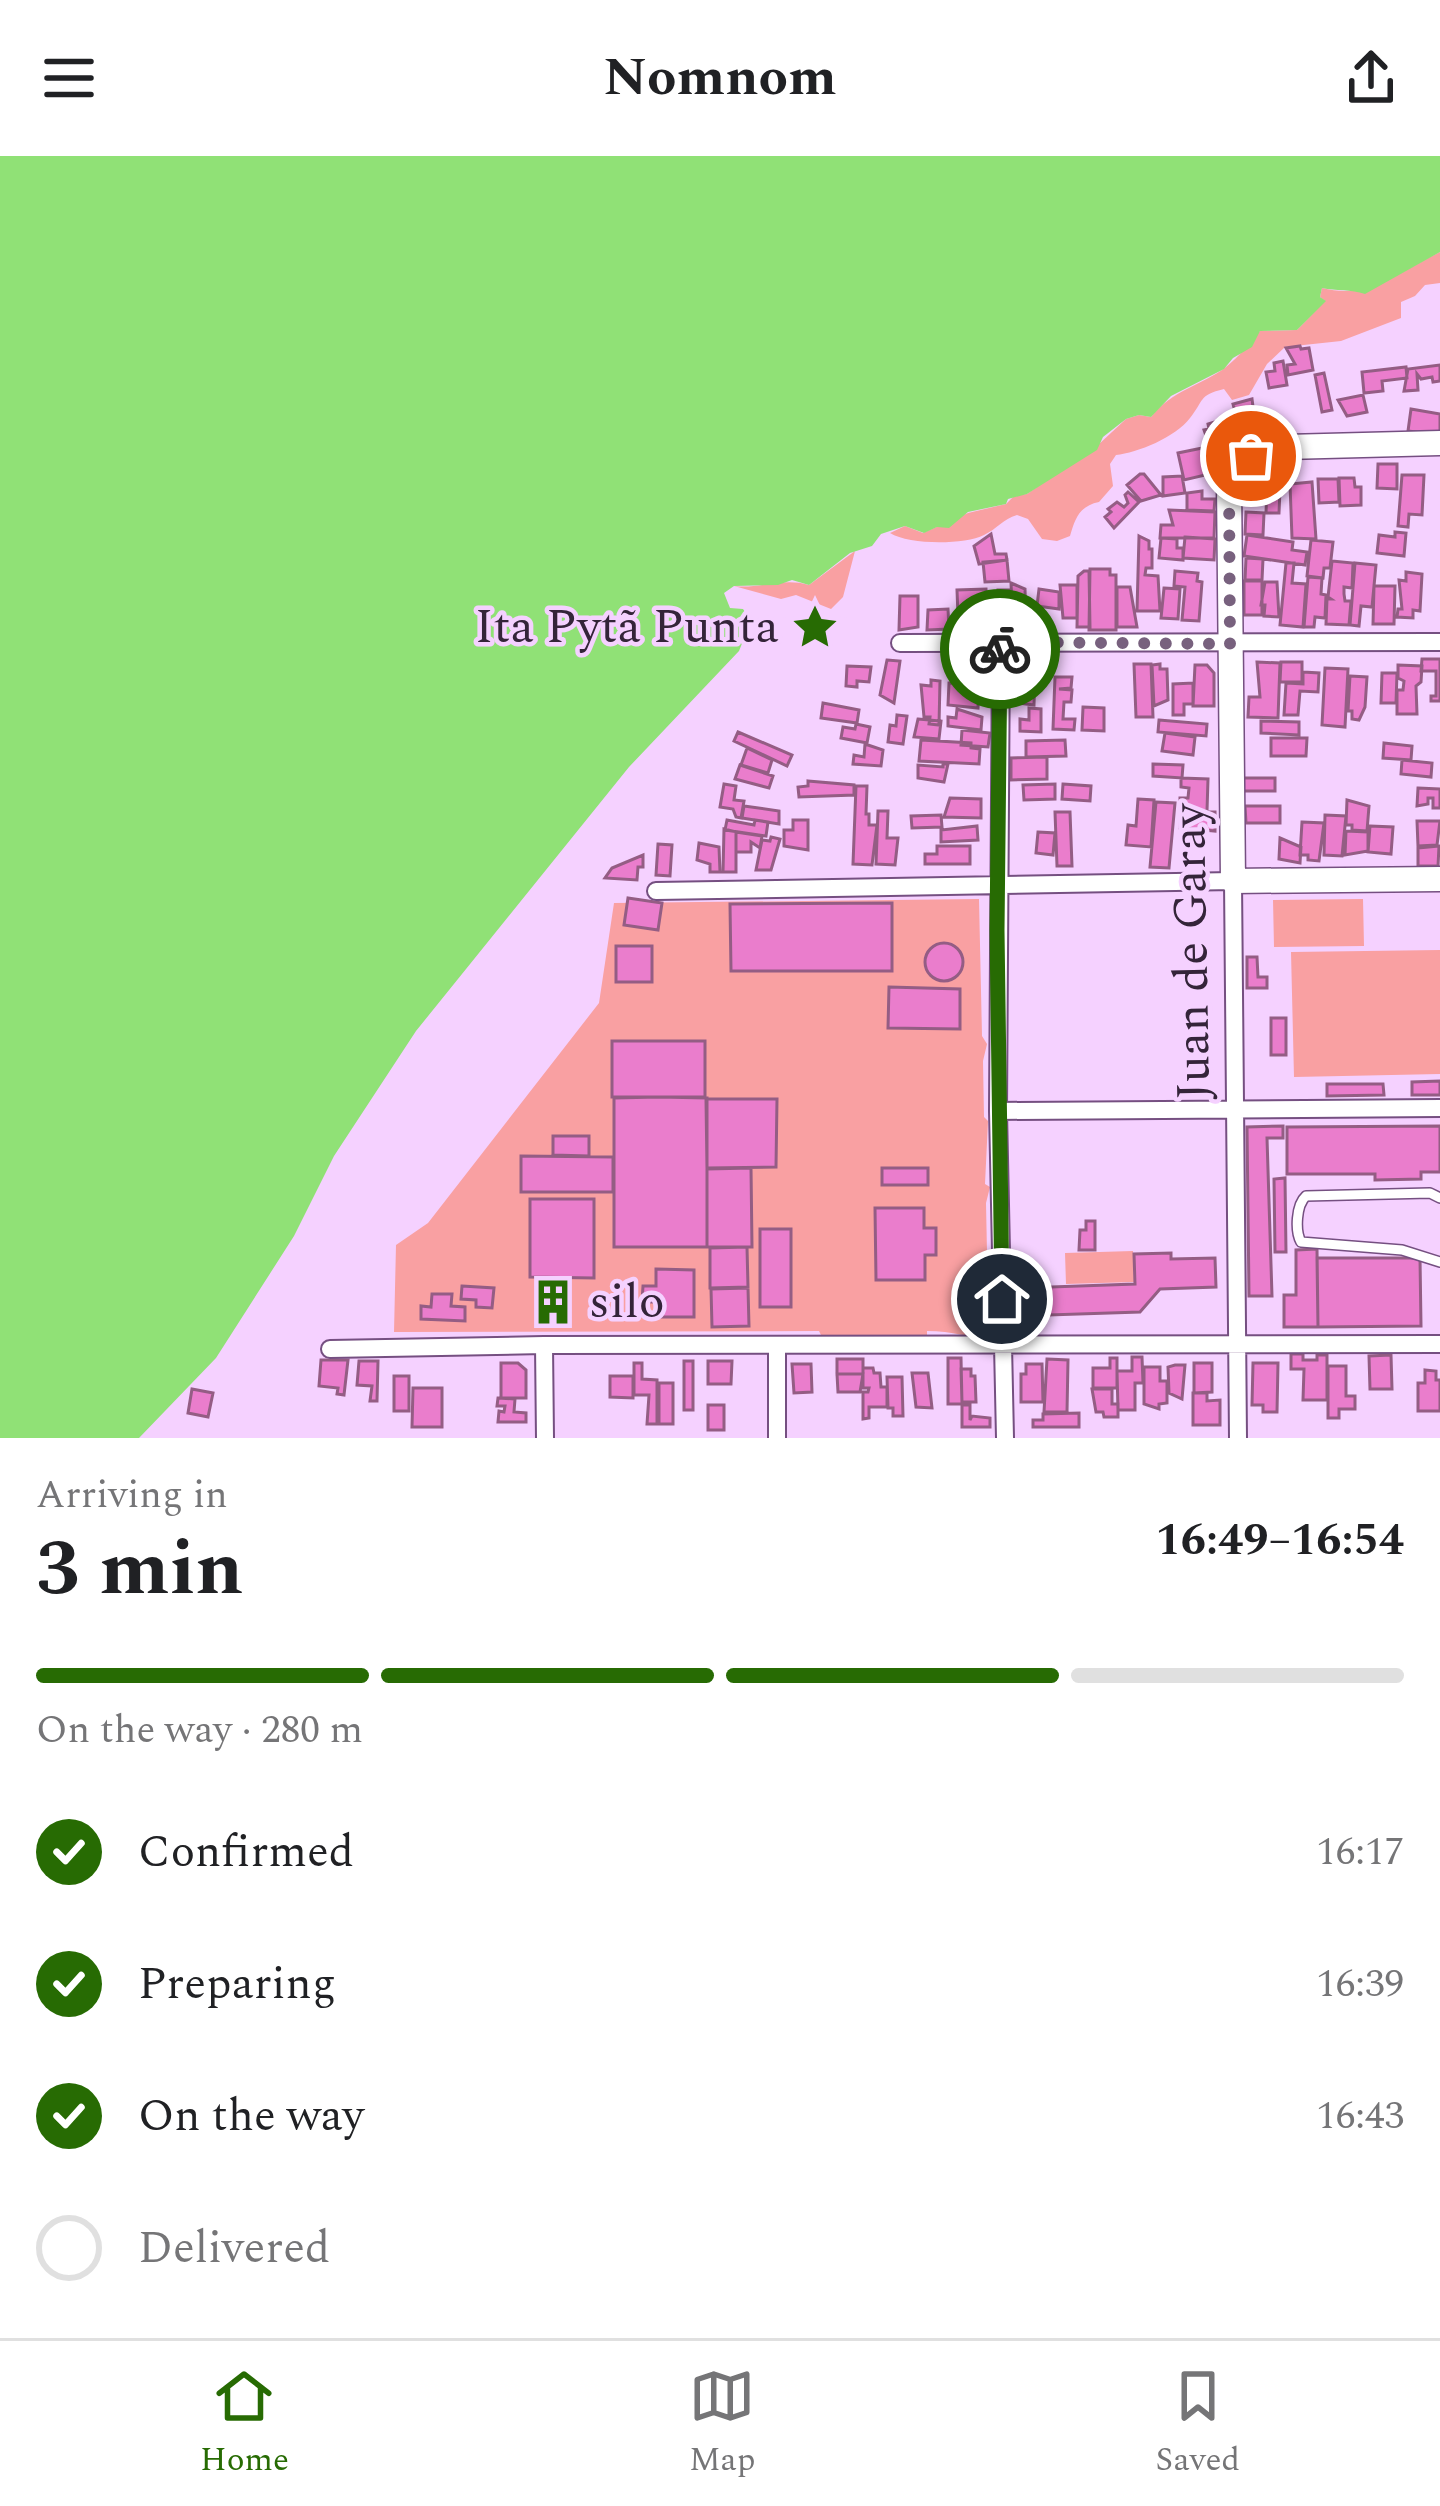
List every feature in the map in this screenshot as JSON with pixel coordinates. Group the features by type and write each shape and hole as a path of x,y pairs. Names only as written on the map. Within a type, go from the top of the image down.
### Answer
{"street":[{"name":"Juan de Garay","path":"1238,1438 1229,484 1236,467 1251,456 1286,447 1440,443"},
{"path":"1000,642 998,1111 1005,1438"},
{"path":"900,643 1440,642"},
{"path":"656,891 1440,879"},
{"path":"998,1111 1440,1108"},
{"path":"333,1348 1440,1344"},
{"path":"544,1345 545,1438"},
{"path":"777,1346 777,1438"}],"lane":[{"path":"1440,1198 1430,1193 1309,1196 1299,1204 1298,1234 1301,1242 1402,1250 1440,1262"}],"shaded area":[{"path":"0,156 1440,156 1440,252 1365,294 1322,288 1320,297 1326,301 1297,330 1260,331 1252,347 1224,369 1171,396 1151,417 1126,419 1103,437 1097,450 1027,494 968,512 949,528 924,533 905,526 881,534 872,546 850,553 809,585 792,580 734,586 724,593 730,608 743,609 751,621 739,651 629,767 416,1031 334,1156 294,1236 216,1358 139,1438 0,1438"},
{"path":"1440,252 1440,283 1425,285 1401,302 1401,318 1341,341 1285,347 1267,364 1249,395 1232,400 1224,389 1210,394 1166,438 1116,455 1110,464 1113,486 1099,502 1082,510 1070,536 1042,539 1028,519 1017,515 964,541 923,542 890,533 905,526 923,533 1027,494 1098,445 1126,419 1151,417 1168,400 1226,367 1260,331 1297,330 1325,301 1320,297 1322,288 1369,287"},
{"path":"855,551 843,597 831,609 796,595 781,599 734,586 809,585"},
{"path":"979,899 982,1036 987,1044 983,1061 984,1117 988,1121 985,1184 990,1187 986,1203 988,1302 998,1316 996,1339 927,1331 927,1338 824,1341 819,1331 394,1332 396,1245 428,1223 599,1003 614,903"},
{"path":"1363,899 1364,946 1274,947 1273,900"},
{"path":"1440,950 1440,1074 1294,1077 1291,952"},
{"path":"1133,1251 1134,1282 1066,1284 1065,1253"}],"building":[{"path":"1286,348 1309,348 1313,370 1288,375 1287,365 1295,364"},
{"path":"1283,361 1287,385 1269,388 1266,372 1275,371 1274,363"},
{"path":"1440,365 1440,381 1421,379 1417,374 1418,390 1404,391 1408,369"},
{"path":"1406,367 1407,378 1382,381 1383,391 1364,393 1362,372"},
{"path":"1324,373 1332,410 1322,412 1315,375"},
{"path":"1363,395 1367,412 1347,416 1338,400"},
{"path":"1252,399 1255,422 1239,426 1233,404"},
{"path":"1411,409 1440,414 1440,435 1408,431"},
{"path":"1221,420 1225,443 1210,447 1204,430"},
{"path":"1207,447 1214,473 1184,480 1178,453"},
{"path":"1378,464 1397,464 1397,489 1377,488"},
{"path":"1140,474 1161,495 1141,501 1127,485"},
{"path":"1402,475 1424,475 1422,515 1409,514 1408,527 1398,526"},
{"path":"1182,476 1185,493 1163,496 1163,477"},
{"path":"1339,478 1354,478 1355,487 1361,487 1361,505 1340,506"},
{"path":"1318,479 1338,479 1339,502 1319,503"},
{"path":"1312,482 1316,539 1292,538 1290,484"},
{"path":"1267,485 1284,486 1279,513 1266,513"},
{"path":"1202,491 1202,499 1215,499 1214,511 1187,510 1187,493"},
{"path":"1128,492 1139,502 1114,528 1105,517 1111,512 1108,509 1117,502 1124,507"},
{"path":"1169,510 1215,512 1214,538 1160,538 1161,525 1173,525"},
{"path":"1246,512 1264,513 1263,535 1245,534"},
{"path":"1395,532 1406,533 1404,556 1377,553 1379,535 1395,537"},
{"path":"991,534 995,554 1006,554 1007,560 979,564 974,546"},
{"path":"1247,535 1293,542 1292,550 1307,552 1305,565 1244,556"},
{"path":"1139,536 1152,549 1152,568 1146,568 1145,575 1158,576 1160,611 1137,611"},
{"path":"1185,537 1215,539 1214,560 1183,558"},
{"path":"1161,538 1177,539 1183,560 1159,558"},
{"path":"1311,540 1333,542 1330,568 1324,568 1323,578 1307,576"},
{"path":"1246,558 1263,559 1262,580 1245,580"},
{"path":"1007,560 1009,581 985,582 983,562"},
{"path":"1332,561 1353,563 1352,588 1344,587 1345,601 1351,601 1349,625 1326,624"},
{"path":"1286,563 1294,563 1292,583 1306,584 1303,627 1280,625"},
{"path":"1355,563 1376,565 1372,607 1361,606 1359,626 1350,625"},
{"path":"1090,569 1110,569 1110,575 1116,575 1116,630 1089,630"},
{"path":"1089,571 1090,627 1077,627 1078,576"},
{"path":"1175,571 1198,573 1197,581 1202,582 1199,621 1182,620 1185,587 1174,586"},
{"path":"1406,572 1422,574 1420,611 1413,610 1413,618 1397,617 1402,609 1399,580 1406,581"},
{"path":"1308,577 1322,578 1321,594 1326,595 1325,618 1315,617 1314,627 1304,627"},
{"path":"1244,581 1262,581 1262,615 1244,615"},
{"path":"1265,582 1277,582 1279,617 1264,616"},
{"path":"1011,583 1025,589 1026,627 1013,627"},
{"path":"1060,585 1077,585 1077,618 1063,618"},
{"path":"1374,586 1395,586 1394,624 1373,624"},
{"path":"1117,587 1130,587 1137,627 1117,627"},
{"path":"1164,588 1180,589 1178,619 1161,618"},
{"path":"986,589 987,615 958,616 957,590"},
{"path":"1039,589 1059,592 1059,609 1037,606"},
{"path":"998,590 1009,590 1010,627 1002,627 1002,616 998,616"},
{"path":"900,596 918,596 918,627 899,630"},
{"path":"948,609 949,629 927,630 928,610"},
{"path":"1422,659 1440,659 1440,701 1431,701 1436,696 1436,671 1421,671"},
{"path":"887,660 900,661 894,703 880,695"},
{"path":"973,660 987,662 985,684 967,682"},
{"path":"1257,662 1280,663 1278,718 1248,717 1249,697 1260,697"},
{"path":"1281,662 1302,662 1302,682 1280,682"},
{"path":"1134,664 1151,664 1153,717 1136,717"},
{"path":"1160,664 1160,669 1167,669 1168,700 1154,706 1152,665"},
{"path":"1195,665 1207,665 1214,673 1214,706 1193,706"},
{"path":"1398,665 1422,666 1421,682 1416,686 1417,714 1397,714 1397,690 1403,690 1404,681 1398,678"},
{"path":"847,666 871,667 869,682 846,686"},
{"path":"1021,666 1035,667 1034,705 1011,702 1012,684 1021,684"},
{"path":"1325,668 1348,669 1345,727 1322,725"},
{"path":"1303,672 1319,673 1318,692 1300,691 1298,715 1284,715 1286,683 1303,684"},
{"path":"1382,673 1397,673 1396,703 1381,703"},
{"path":"1350,676 1367,677 1359,720 1352,719 1348,711"},
{"path":"1055,677 1072,677 1071,688 1059,689 1072,690 1071,702 1064,702 1063,719 1075,719 1074,730 1053,729"},
{"path":"931,680 940,681 939,725 929,724 930,717 924,717 921,685 931,686"},
{"path":"949,683 979,684 978,708 948,705"},
{"path":"1193,683 1193,704 1184,704 1184,715 1173,715 1173,684"},
{"path":"823,703 859,710 857,723 821,718"},
{"path":"1083,707 1104,708 1104,731 1082,730"},
{"path":"1029,708 1041,709 1041,732 1020,731 1020,719 1029,720"},
{"path":"957,709 982,717 981,730 948,726 948,717 956,718"},
{"path":"897,715 907,716 903,744 888,742"},
{"path":"918,719 941,721 939,739 914,737"},
{"path":"1159,720 1207,724 1206,736 1158,732"},
{"path":"1261,721 1299,722 1299,735 1261,733"},
{"path":"856,724 870,727 867,743 841,738 843,727 855,729"},
{"path":"962,730 990,733 988,747 961,745"},
{"path":"738,732 792,755 787,766 734,741"},
{"path":"1165,733 1195,737 1193,755 1162,751"},
{"path":"1271,738 1307,738 1306,756 1271,756"},
{"path":"921,740 971,743 971,748 980,749 979,764 919,761"},
{"path":"1065,740 1066,756 1026,757 1026,741"},
{"path":"1384,743 1412,746 1411,760 1383,758"},
{"path":"865,744 883,750 881,766 853,764 854,755 864,757"},
{"path":"747,748 772,760 768,773 741,765"},
{"path":"1047,757 1047,779 1011,780 1011,758"},
{"path":"1402,760 1432,763 1431,777 1401,774"},
{"path":"948,764 944,782 918,778 918,765"},
{"path":"1153,764 1183,765 1182,778 1153,776"},
{"path":"740,765 773,776 769,788 735,779"},
{"path":"1181,778 1208,779 1207,811 1180,810 1180,798 1188,798 1189,788 1181,787"},
{"path":"1242,778 1275,778 1275,791 1242,791"},
{"path":"808,781 854,785 854,795 799,797 798,787 808,786"},
{"path":"724,784 736,786 734,800 744,801 741,818 733,809 720,807"},
{"path":"1055,784 1055,799 1024,800 1023,785"},
{"path":"1063,784 1091,786 1090,801 1062,799"},
{"path":"856,786 867,786 866,814 869,825 877,825 872,865 853,864"},
{"path":"1418,788 1440,789 1440,808 1433,808 1433,798 1417,806"},
{"path":"950,798 981,799 981,818 944,817"},
{"path":"1138,799 1154,800 1151,847 1126,845 1128,825 1136,826"},
{"path":"1347,800 1369,806 1367,831 1346,825"},
{"path":"1156,802 1175,803 1169,868 1150,867"},
{"path":"744,806 779,811 779,824 742,818"},
{"path":"1245,806 1280,806 1280,823 1246,823"},
{"path":"878,811 888,811 887,838 898,838 895,865 876,864"},
{"path":"1181,811 1215,812 1215,831 1180,828"},
{"path":"1055,812 1070,812 1072,866 1057,866"},
{"path":"941,815 942,827 912,828 911,816"},
{"path":"1325,815 1346,816 1342,856 1324,855"},
{"path":"727,820 754,825 755,820 768,822 766,836 725,830"},
{"path":"793,820 808,820 808,850 784,846 784,830 793,830"},
{"path":"1417,821 1440,821 1437,845 1418,846"},
{"path":"1302,822 1324,823 1319,861 1300,855"},
{"path":"977,826 978,840 941,842 941,830"},
{"path":"1370,826 1393,827 1391,854 1368,852"},
{"path":"724,829 736,832 736,872 723,872"},
{"path":"1346,831 1368,832 1368,851 1345,855"},
{"path":"736,832 762,836 760,848 751,842 751,852 736,852"},
{"path":"1038,832 1055,833 1053,855 1036,853"},
{"path":"1280,838 1301,847 1300,863 1279,859"},
{"path":"780,839 771,870 756,870 762,840"},
{"path":"699,843 719,847 720,872 710,872 710,864 697,860"},
{"path":"658,844 672,845 670,876 656,875"},
{"path":"937,846 970,846 970,864 925,864 925,854 937,854"},
{"path":"1439,846 1438,866 1418,866 1418,848"},
{"path":"643,855 637,880 605,878 612,868"},
{"path":"628,898 662,903 658,930 624,925"},
{"path":"892,903 892,971 731,971 730,904"},
{"path":"944,943 958,948 963,962 958,976 944,981 930,976 925,962 930,948"},
{"path":"616,946 652,946 652,982 616,982"},
{"path":"1247,957 1257,957 1258,977 1267,977 1267,988 1247,988"},
{"path":"889,987 960,989 960,1029 888,1028"},
{"path":"1271,1018 1286,1018 1286,1055 1271,1055"},
{"path":"612,1041 705,1041 705,1097 612,1097"},
{"path":"1440,1081 1440,1095 1412,1095 1412,1082"},
{"path":"1327,1084 1383,1084 1384,1095 1327,1096"},
{"path":"614,1098 707,1098 707,1247 614,1247"},
{"path":"706,1099 777,1099 776,1167 707,1168"},
{"path":"1283,1126 1283,1138 1267,1138 1272,1296 1249,1296 1247,1127"},
{"path":"1440,1126 1440,1172 1421,1172 1421,1179 1287,1174 1287,1127"},
{"path":"553,1136 589,1136 589,1156 553,1155"},
{"path":"521,1156 613,1157 613,1192 521,1192"},
{"path":"751,1168 752,1247 707,1247 707,1169"},
{"path":"882,1168 928,1168 928,1185 882,1185"},
{"path":"1285,1178 1286,1252 1275,1252 1274,1179"},
{"path":"530,1199 594,1199 594,1278 530,1277"},
{"path":"875,1208 924,1208 924,1228 936,1228 936,1255 925,1255 925,1280 876,1280"},
{"path":"1086,1221 1095,1221 1095,1250 1079,1250 1080,1230 1086,1230"},
{"path":"760,1229 791,1229 791,1307 760,1307"},
{"path":"747,1247 748,1287 710,1288 710,1248"},
{"path":"1317,1249 1318,1327 1284,1327 1284,1295 1296,1295 1296,1250"},
{"path":"1171,1253 1171,1259 1215,1258 1216,1287 1160,1289 1140,1312 1018,1316 1017,1282 1023,1282 1023,1288 1135,1284 1134,1254"},
{"path":"1317,1258 1420,1258 1421,1326 1318,1327"},
{"path":"656,1269 694,1270 694,1317 657,1317 656,1302 642,1302 643,1286 656,1286"},
{"path":"462,1286 494,1288 492,1308 461,1299"},
{"path":"748,1288 749,1326 712,1327 711,1289"},
{"path":"432,1294 452,1294 451,1306 465,1307 465,1321 421,1319 421,1306 431,1307"},
{"path":"1291,1354 1303,1354 1303,1360 1327,1355 1327,1400 1303,1400 1304,1369 1291,1369"},
{"path":"1391,1355 1392,1389 1370,1389 1369,1356"},
{"path":"1132,1357 1142,1357 1143,1383 1135,1383 1135,1410 1118,1410 1117,1371 1132,1371"},
{"path":"948,1358 961,1358 962,1404 948,1404"},
{"path":"1110,1358 1117,1358 1117,1388 1093,1388 1093,1368 1110,1368"},
{"path":"837,1359 863,1359 863,1374 837,1374"},
{"path":"1047,1359 1068,1360 1067,1412 1044,1412"},
{"path":"321,1360 348,1360 344,1395 337,1394 338,1388 319,1386"},
{"path":"359,1361 378,1361 377,1401 370,1401 372,1386 357,1385"},
{"path":"684,1361 693,1361 693,1410 684,1410"},
{"path":"708,1361 732,1361 731,1384 708,1384"},
{"path":"501,1363 518,1363 526,1370 526,1398 501,1398"},
{"path":"634,1363 642,1363 642,1379 657,1380 657,1424 647,1424 649,1395 634,1395"},
{"path":"1194,1363 1212,1363 1212,1392 1194,1393"},
{"path":"1253,1363 1278,1363 1277,1412 1263,1412 1263,1405 1252,1405"},
{"path":"792,1364 811,1364 812,1392 794,1393"},
{"path":"1026,1364 1042,1364 1043,1402 1021,1402 1021,1374 1026,1374"},
{"path":"1185,1365 1182,1399 1169,1393 1168,1367"},
{"path":"1328,1366 1346,1366 1346,1396 1355,1396 1355,1409 1339,1409 1339,1418 1328,1418"},
{"path":"1144,1367 1160,1367 1160,1381 1167,1381 1167,1403 1159,1404 1159,1409 1144,1404"},
{"path":"863,1368 880,1373 881,1387 887,1387 887,1407 869,1407 869,1418 863,1419 863,1392 869,1388 863,1388"},
{"path":"961,1369 971,1369 975,1376 976,1402 962,1402"},
{"path":"1425,1370 1436,1371 1436,1380 1440,1380 1440,1411 1418,1411 1418,1383 1425,1383"},
{"path":"912,1373 928,1373 932,1408 916,1407"},
{"path":"837,1374 863,1374 860,1392 838,1392"},
{"path":"394,1376 409,1376 409,1411 394,1411"},
{"path":"610,1376 633,1376 633,1398 610,1397"},
{"path":"887,1377 902,1377 903,1416 893,1416 893,1408 888,1408"},
{"path":"659,1383 673,1383 673,1424 659,1424"},
{"path":"413,1388 442,1388 442,1427 412,1427"},
{"path":"192,1389 213,1393 208,1417 188,1413"},
{"path":"1092,1389 1112,1389 1118,1417 1096,1412"},
{"path":"1193,1393 1207,1393 1207,1401 1220,1400 1220,1425 1193,1425"},
{"path":"498,1398 515,1399 514,1412 526,1413 526,1422 498,1422 505,1406 497,1406"},
{"path":"708,1405 724,1405 724,1430 708,1430"},
{"path":"962,1405 970,1405 970,1420 972,1416 990,1418 990,1427 962,1427"},
{"path":"1079,1413 1079,1427 1033,1427 1033,1420 1043,1420 1043,1414"}],"way so far":[{"path":"1000,649 1000,642 1230,644 1229,484 1236,467 1251,456"}],"place":[{"name":"Ita Pytã Punta","path":"815,627"},
{"name":"silo","path":"553,1302"}],"route":[{"path":"1000,649 997,930 1002,1299"}]}
